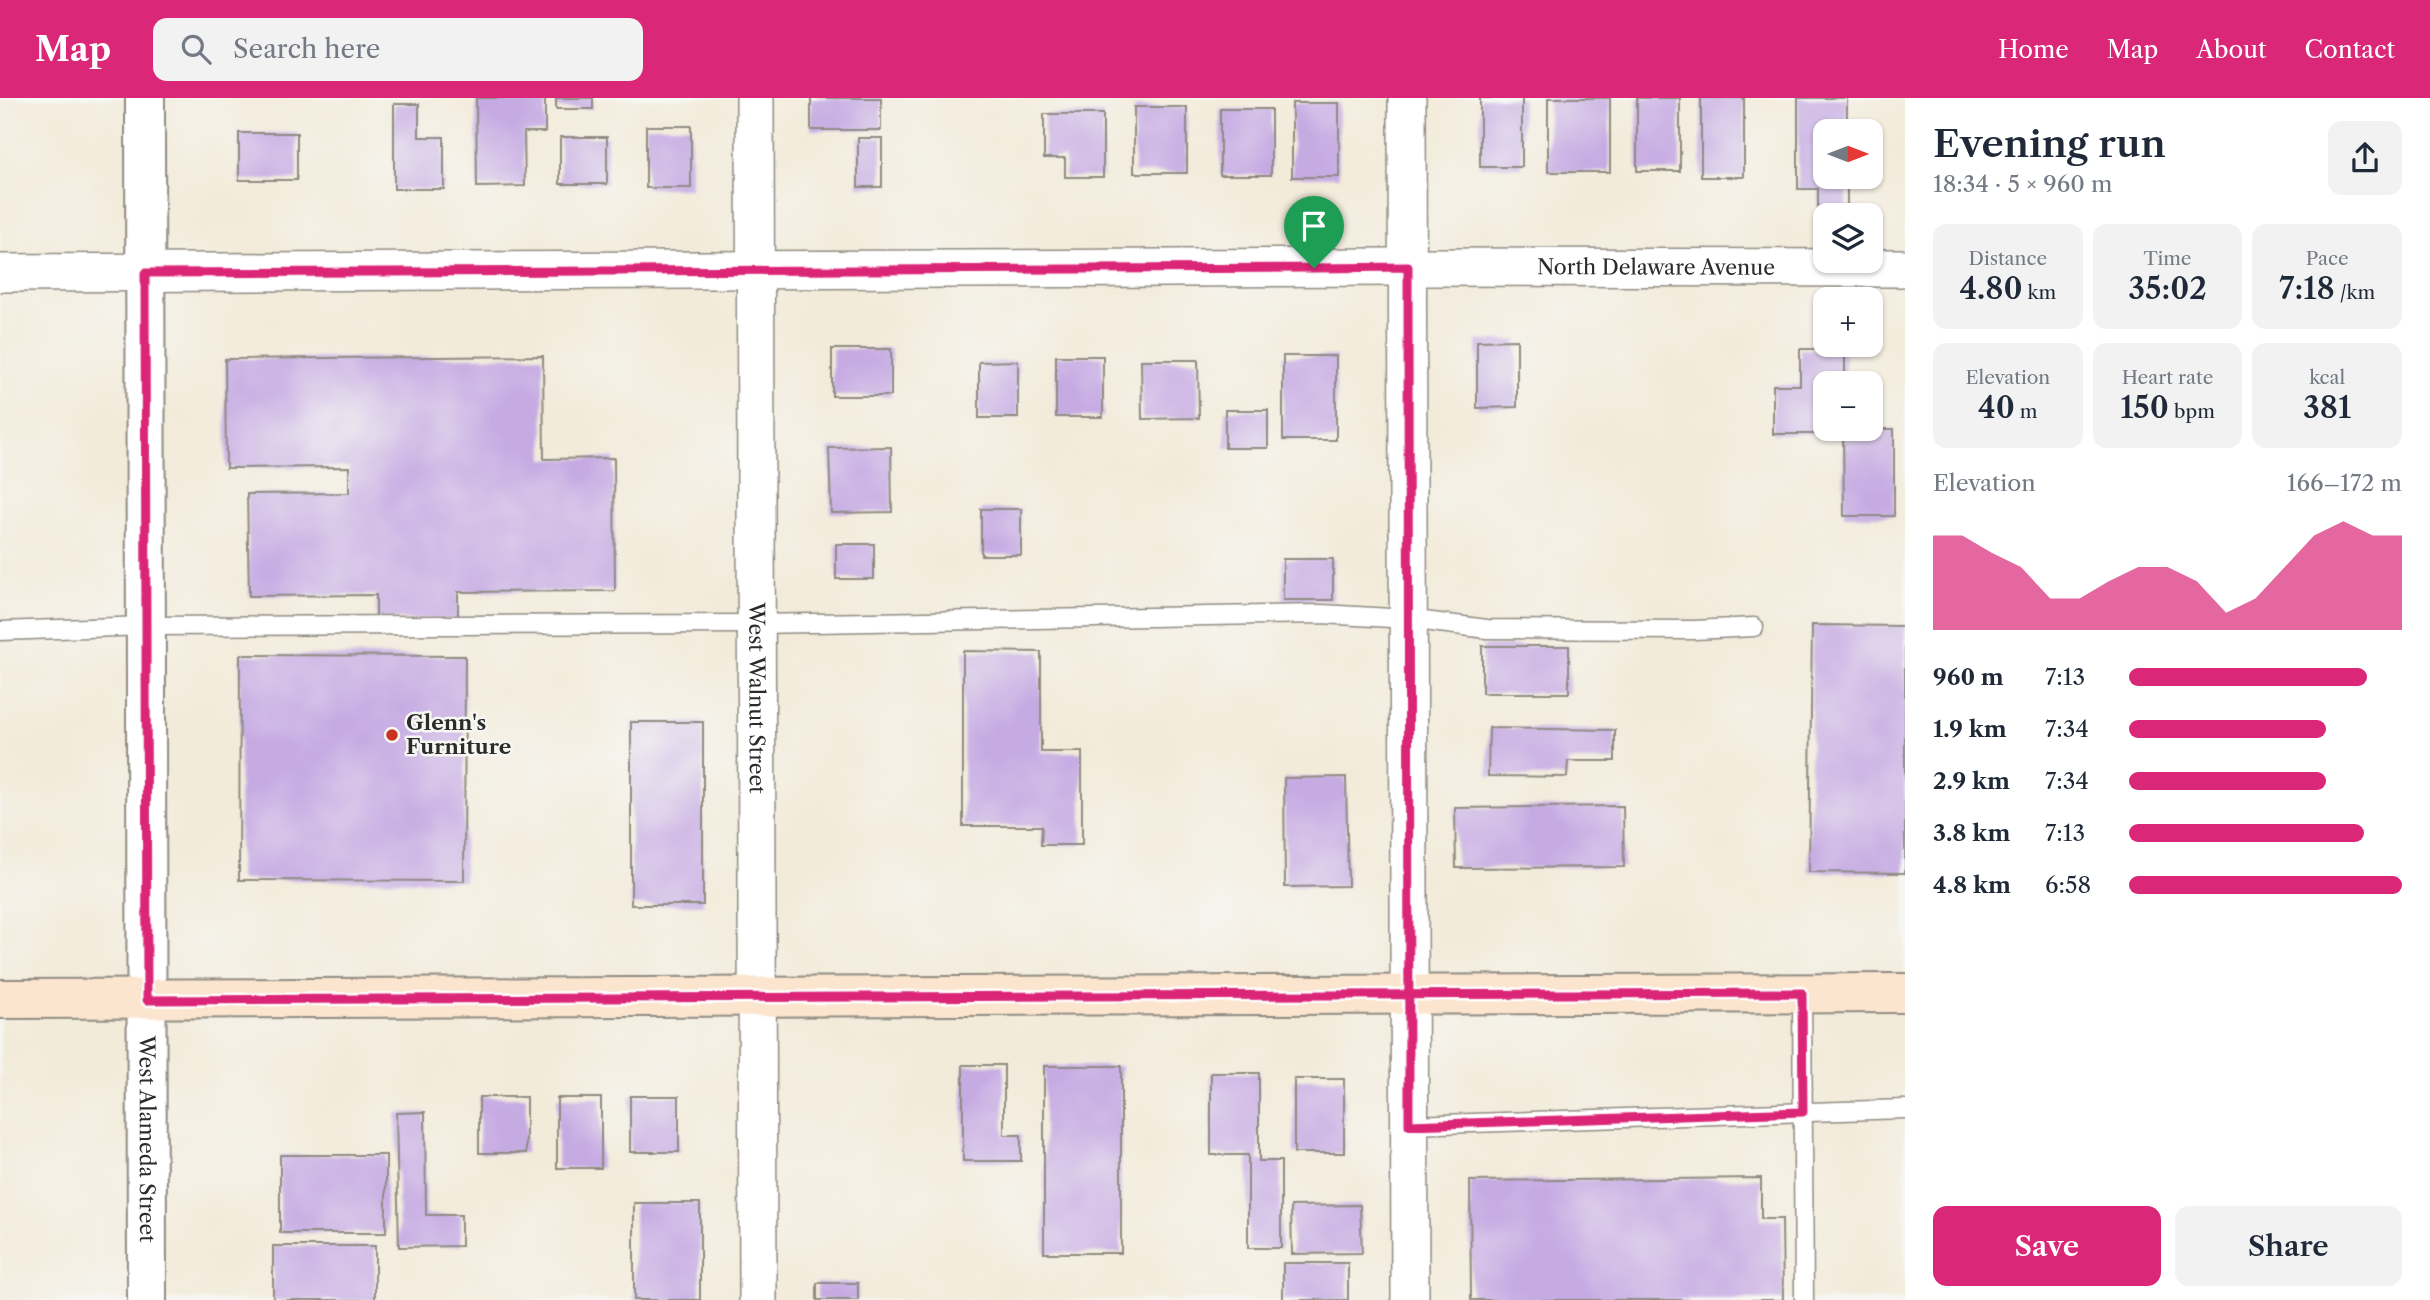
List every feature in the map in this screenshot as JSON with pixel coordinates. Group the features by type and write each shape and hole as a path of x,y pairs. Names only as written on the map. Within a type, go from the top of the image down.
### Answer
{"main road":[{"path":"0,999 1905,993"}],"street":[{"name":"West Alameda Street","path":"145,98 147,1300"},
{"name":"West Walnut Street","path":"755,98 758,1300"},
{"path":"1407,98 1410,1300"},
{"name":"North Delaware Avenue","path":"0,274 1408,267 1905,268"}],"lane":[{"path":"0,631 146,626 756,624 1322,614 1408,619 1487,629 1694,630 1754,627"},
{"path":"1802,993 1804,1300"},
{"path":"1409,1125 1905,1110"}],"building":[{"path":"476,98 545,98 545,132 524,132 525,186 477,187"},
{"path":"556,98 593,98 593,109 556,109"},
{"path":"811,98 881,98 881,130 811,130"},
{"path":"1480,98 1522,98 1522,167 1480,167"},
{"path":"1548,98 1610,98 1610,172 1548,172"},
{"path":"1637,98 1680,98 1680,171 1637,171"},
{"path":"1701,98 1744,98 1744,177 1701,177"},
{"path":"1798,98 1847,98 1847,119 1813,119 1813,189 1798,189"},
{"path":"1292,103 1339,103 1339,177 1292,177"},
{"path":"394,104 419,104 419,137 444,137 444,189 394,189"},
{"path":"1134,107 1187,107 1187,173 1134,173"},
{"path":"1220,109 1271,109 1271,175 1220,175"},
{"path":"1044,114 1103,114 1103,177 1065,177 1065,158 1044,158"},
{"path":"646,126 691,126 691,188 646,188"},
{"path":"239,133 297,133 297,180 239,180"},
{"path":"560,137 607,137 607,184 560,184"},
{"path":"858,138 882,138 882,187 858,187"},
{"path":"1818,189 1847,189 1847,203 1818,203"},
{"path":"1517,340 1517,407 1477,408 1477,341"},
{"path":"832,349 891,349 891,396 832,396"},
{"path":"1800,349 1813,349 1813,357 1845,357 1845,371 1813,371 1813,434 1773,434 1773,385 1800,385"},
{"path":"543,356 544,459 614,458 615,591 458,592 458,619 376,620 376,595 249,596 247,494 349,493 349,467 226,468 225,359"},
{"path":"1056,356 1103,356 1103,417 1056,417"},
{"path":"1283,356 1336,356 1336,440 1283,440"},
{"path":"1141,360 1198,360 1199,418 1142,419"},
{"path":"1018,361 1018,418 979,418 979,362"},
{"path":"1225,410 1268,410 1268,448 1225,448"},
{"path":"1883,429 1894,429 1894,516 1844,516 1843,441 1883,441"},
{"path":"891,447 892,512 831,513 829,448"},
{"path":"981,509 1021,509 1021,555 981,555"},
{"path":"836,544 874,544 874,579 836,579"},
{"path":"1283,559 1333,559 1333,600 1283,600"},
{"path":"1812,625 1905,626 1905,873 1809,872"},
{"path":"1482,646 1569,646 1569,693 1482,693"},
{"path":"963,651 1041,652 1041,752 1082,752 1082,845 1041,845 1042,826 963,826"},
{"path":"240,655 465,656 464,881 239,880"},
{"path":"631,722 703,722 703,905 631,905"},
{"path":"1489,728 1615,730 1615,761 1568,761 1567,777 1488,776"},
{"path":"1346,777 1348,886 1285,887 1284,778"},
{"path":"1623,806 1624,867 1456,868 1455,808"},
{"path":"963,1065 1004,1065 1004,1135 1021,1135 1021,1161 963,1161"},
{"path":"1044,1066 1121,1066 1121,1253 1044,1253"},
{"path":"1211,1073 1259,1073 1259,1161 1281,1161 1281,1248 1248,1248 1248,1155 1211,1155"},
{"path":"1294,1079 1344,1079 1344,1153 1294,1153"},
{"path":"630,1096 679,1096 679,1152 630,1152"},
{"path":"479,1097 526,1097 526,1153 479,1153"},
{"path":"557,1098 601,1098 601,1168 557,1168"},
{"path":"425,1112 426,1215 461,1215 461,1246 399,1247 396,1113"},
{"path":"280,1155 386,1155 386,1233 280,1233"},
{"path":"1761,1178 1761,1219 1782,1219 1783,1300 1471,1300 1470,1181"},
{"path":"634,1203 700,1203 700,1300 634,1300"},
{"path":"1360,1205 1362,1253 1292,1254 1291,1206"},
{"path":"273,1246 375,1246 375,1300 273,1300"},
{"path":"1283,1263 1348,1263 1348,1300 1283,1300"},
{"path":"817,1283 858,1283 858,1300 817,1300"}],"place":[{"name":"Glenn's Furniture","path":"392,735"}],"route":[{"path":"1314,268 145,273 147,1000 1409,994 1802,993 1803,1112 1409,1125 1409,994 1408,267 1314,268"}]}
